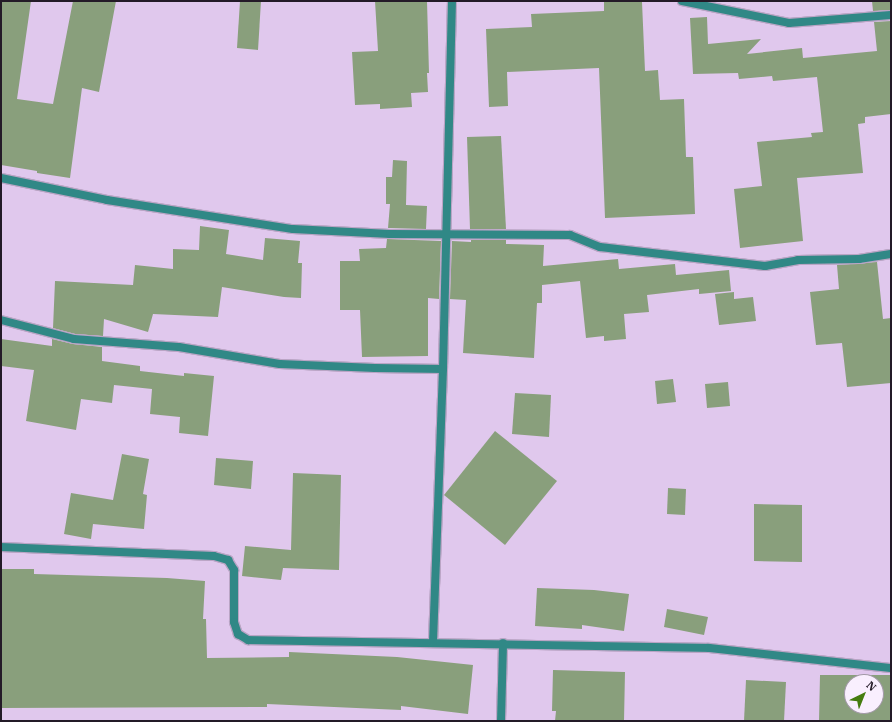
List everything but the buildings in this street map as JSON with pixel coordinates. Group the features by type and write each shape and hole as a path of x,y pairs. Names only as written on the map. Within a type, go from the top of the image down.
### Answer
{"street":[{"path":"433,642 448,234 452,1"},
{"path":"682,1 789,23 891,15"},
{"path":"1,178 107,200 293,229 390,234 570,235 600,247 765,266 798,260 859,259 891,254"},
{"path":"1,320 74,339 179,347 280,364 443,369"},
{"path":"1,547 214,556 228,560 234,570 234,622 238,634 248,640 433,642 709,648 891,668"},
{"path":"500,721 503,644"}]}
